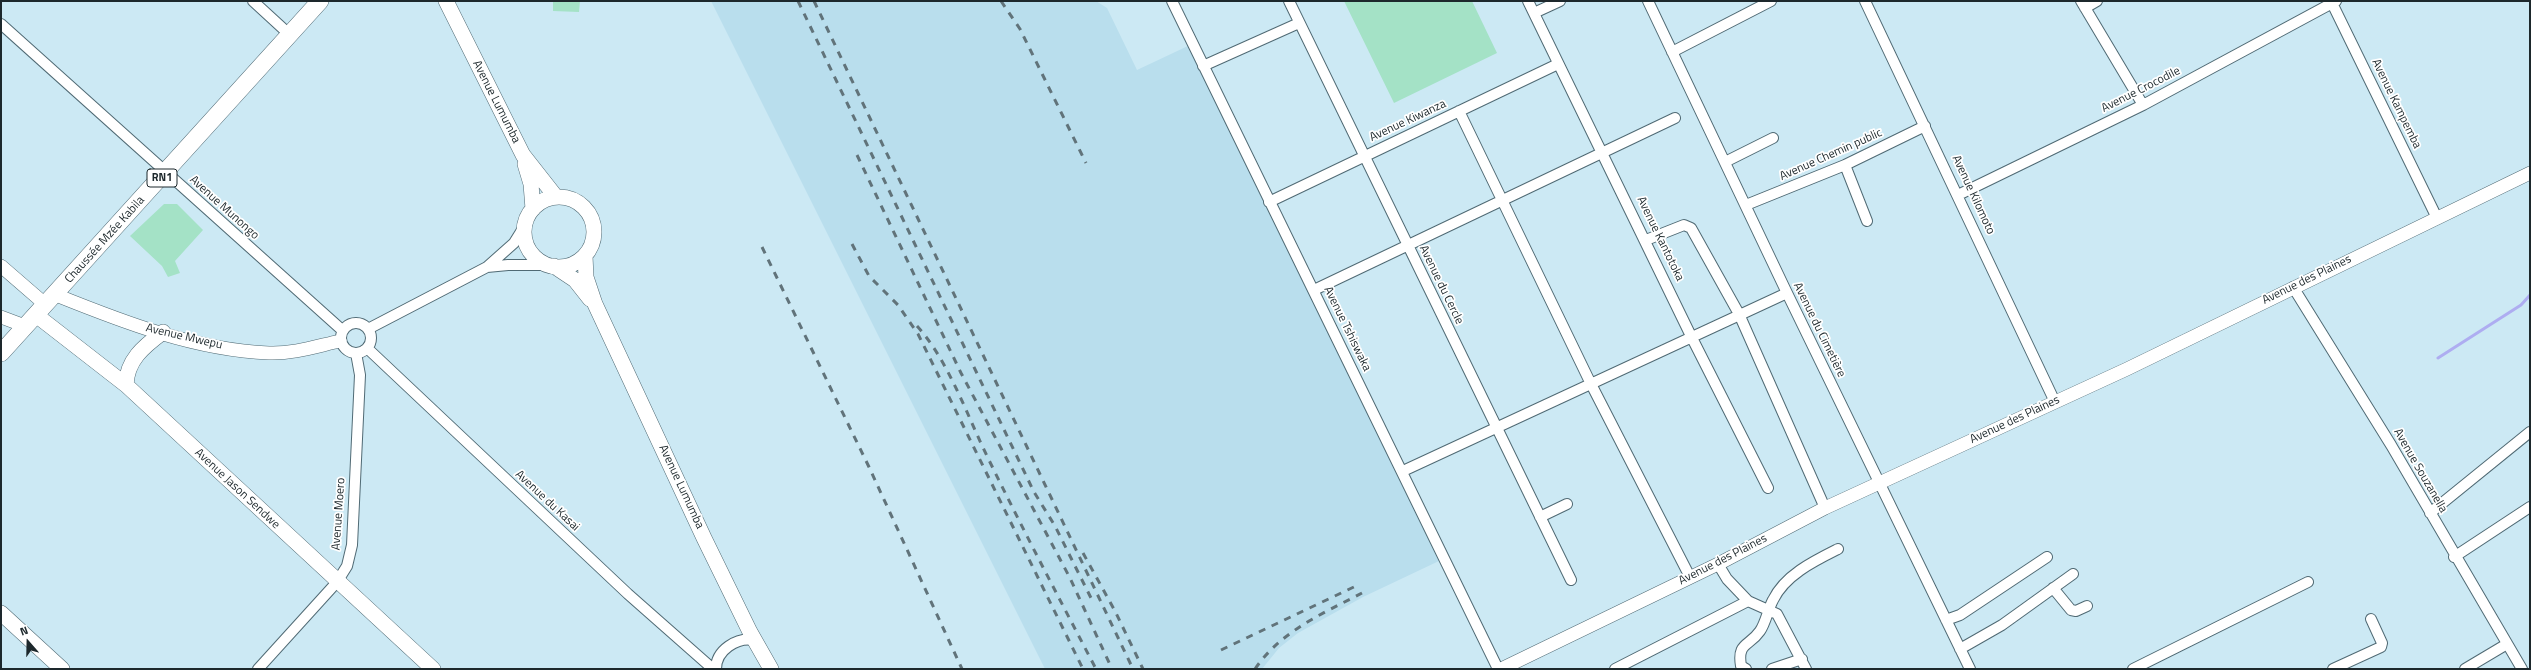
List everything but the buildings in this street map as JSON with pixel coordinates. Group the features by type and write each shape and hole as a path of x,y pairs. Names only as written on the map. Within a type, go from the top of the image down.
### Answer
{"highway":[{"name":"Chaussée Mzée Kabila","path":"1,352 165,174 320,1"}],"main road":[{"name":"Avenue Lumumba","path":"446,1 523,155 556,197"},
{"path":"523,155 531,184 533,209"},
{"path":"556,197 565,197 580,203 592,219 594,239 585,256 586,277 595,304 575,280 531,252 525,240 524,227 533,209 543,201 556,197"},
{"path":"551,266 568,266 585,256"},
{"name":"Avenue Lumumba","path":"595,304 754,640 771,669"},
{"name":"Avenue Jason Sendwe","path":"41,310 126,385 337,582 433,669"},
{"path":"126,385 126,373 133,358 162,332"},
{"path":"1,613 62,669"}],"street":[{"path":"253,1 290,35"},
{"name":"Avenue Tshiswaka","path":"1172,1 1269,202 1314,290 1500,669"},
{"name":"Avenue du Cercle","path":"1289,1 1495,427 1571,580"},
{"name":"Avenue Kantotoka","path":"1528,1 1646,240 1691,336 1768,488"},
{"path":"1534,14 1560,1"},
{"name":"Avenue du Cimetière","path":"1648,1 1746,205 1786,293 1970,669"},
{"path":"1672,52 1771,1"},
{"name":"Avenue Kilomoto","path":"1865,1 2055,402"},
{"path":"2096,1 2083,5 2143,105"},
{"name":"Avenue Crocodile","path":"1958,195 2143,105 2333,2"},
{"name":"Avenue Kampemba","path":"2333,2 2437,218"},
{"path":"1204,66 1299,23"},
{"name":"Avenue Munongo","path":"1,24 341,336"},
{"name":"Avenue Kiwanza","path":"1269,202 1558,64"},
{"path":"1459,111 1503,199 1590,382 1690,577"},
{"path":"1314,290 1407,244 1675,118"},
{"name":"Avenue Chemin public","path":"1746,205 1845,165 1925,126"},
{"path":"1725,162 1773,138"},
{"path":"1845,165 1867,220"},
{"name":"Avenue des Plaines","path":"1500,669 1718,564 1825,508 2055,402 2530,173"},
{"path":"1646,240 1684,225 1690,226 1739,314 1825,508"},
{"path":"368,329 487,268 514,243 524,227"},
{"path":"487,268 508,265 551,266"},
{"name":"Avenue Jason Sendwe","path":"1,266 41,310"},
{"name":"Avenue Souzanella","path":"2293,287 2430,513 2454,557 2522,669"},
{"path":"1403,471 1590,382 1786,293"},
{"name":"Avenue Mwepu","path":"1,317 41,310 124,322 203,344 269,353 300,351 341,336"},
{"path":"358,322 368,329 371,338 367,348 356,353 346,350 341,336 346,326 358,322"},
{"name":"Avenue du Kasai","path":"367,348 628,594 713,669"},
{"name":"Avenue Moero","path":"258,669 337,582 347,566 352,545 360,375 356,353"},
{"path":"2430,513 2530,432"},
{"path":"1540,517 1567,504"},
{"path":"2454,557 2530,507"},
{"path":"1746,669 1741,666 1739,655 1744,645 1760,631 1768,609 1777,592 1804,568 1838,549"},
{"path":"1946,620 1960,615 2047,557"},
{"path":"1718,564 1727,579 1748,601 1768,609 1780,618 1804,664 1772,669"},
{"path":"1960,649 2002,625 2073,574"},
{"path":"2133,669 2308,582"},
{"path":"2053,588 2071,610 2076,611 2088,606"},
{"path":"1615,669 1748,601"},
{"path":"2333,669 2381,647 2382,643 2371,619"},
{"path":"716,669 719,658 731,644 746,638 754,640"},
{"path":"2465,669 2507,644"}],"shaded area":[{"path":"711,1 1096,1 1107,8 1137,70 1190,45 1439,561 1363,597 1298,633 1279,648 1262,669 1045,669"}],"green space":[{"path":"553,1 580,1 579,12 553,11"},
{"path":"1344,1 1472,1 1497,53 1394,103"},
{"path":"164,204 177,204 203,230 175,261 180,273 168,277 162,266 130,236"}],"waterway":[{"path":"2438,358 2521,305 2530,295"}],"railway":[{"path":"798,1 1034,492 1055,526 1094,604"},
{"path":"814,1 1133,669"},
{"path":"1001,1 1020,29 1086,163"},
{"path":"857,155 961,373 1070,578 1112,669"},
{"path":"852,244 869,276 898,305 918,334 1083,669"},
{"path":"762,247 869,467 962,669"},
{"path":"917,326 938,355 956,388 1000,483 1096,669"},
{"path":"1083,553 1115,611 1143,669"},
{"path":"1221,650 1358,585"},
{"path":"1255,669 1265,656 1290,634 1317,616 1362,593"}]}
